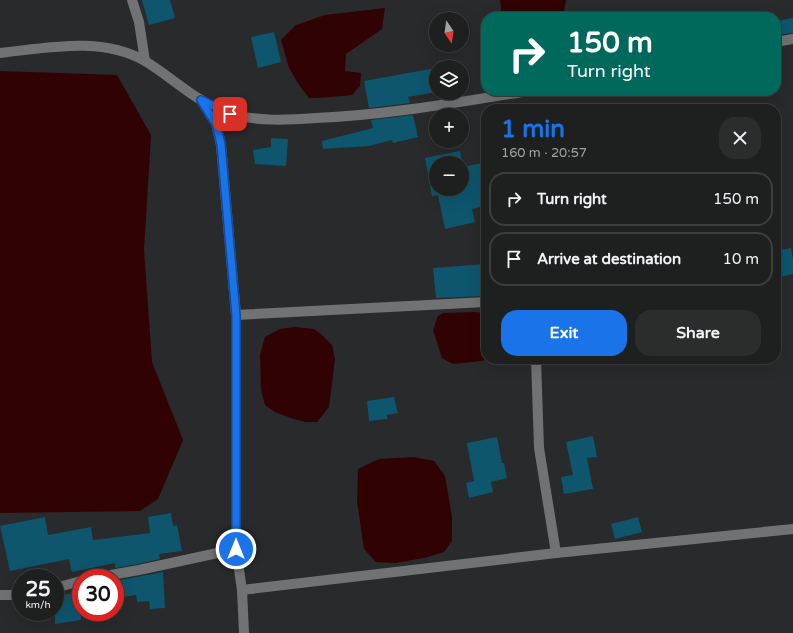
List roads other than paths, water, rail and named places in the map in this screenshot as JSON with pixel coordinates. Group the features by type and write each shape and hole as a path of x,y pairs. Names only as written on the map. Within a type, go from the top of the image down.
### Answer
{"street":[{"path":"132,0 139,22 145,61"},
{"path":"781,41 793,39"},
{"path":"0,53 72,46 104,47 125,52 145,61 201,100 230,114 281,120 354,117 496,96"},
{"path":"201,100 216,124 221,144 236,315 236,549 242,590 244,633"},
{"path":"236,315 481,302"},
{"path":"536,364 539,448 556,553"},
{"path":"242,590 556,553 793,529"},
{"path":"124,573 236,549"},
{"path":"0,596 12,595"}]}
